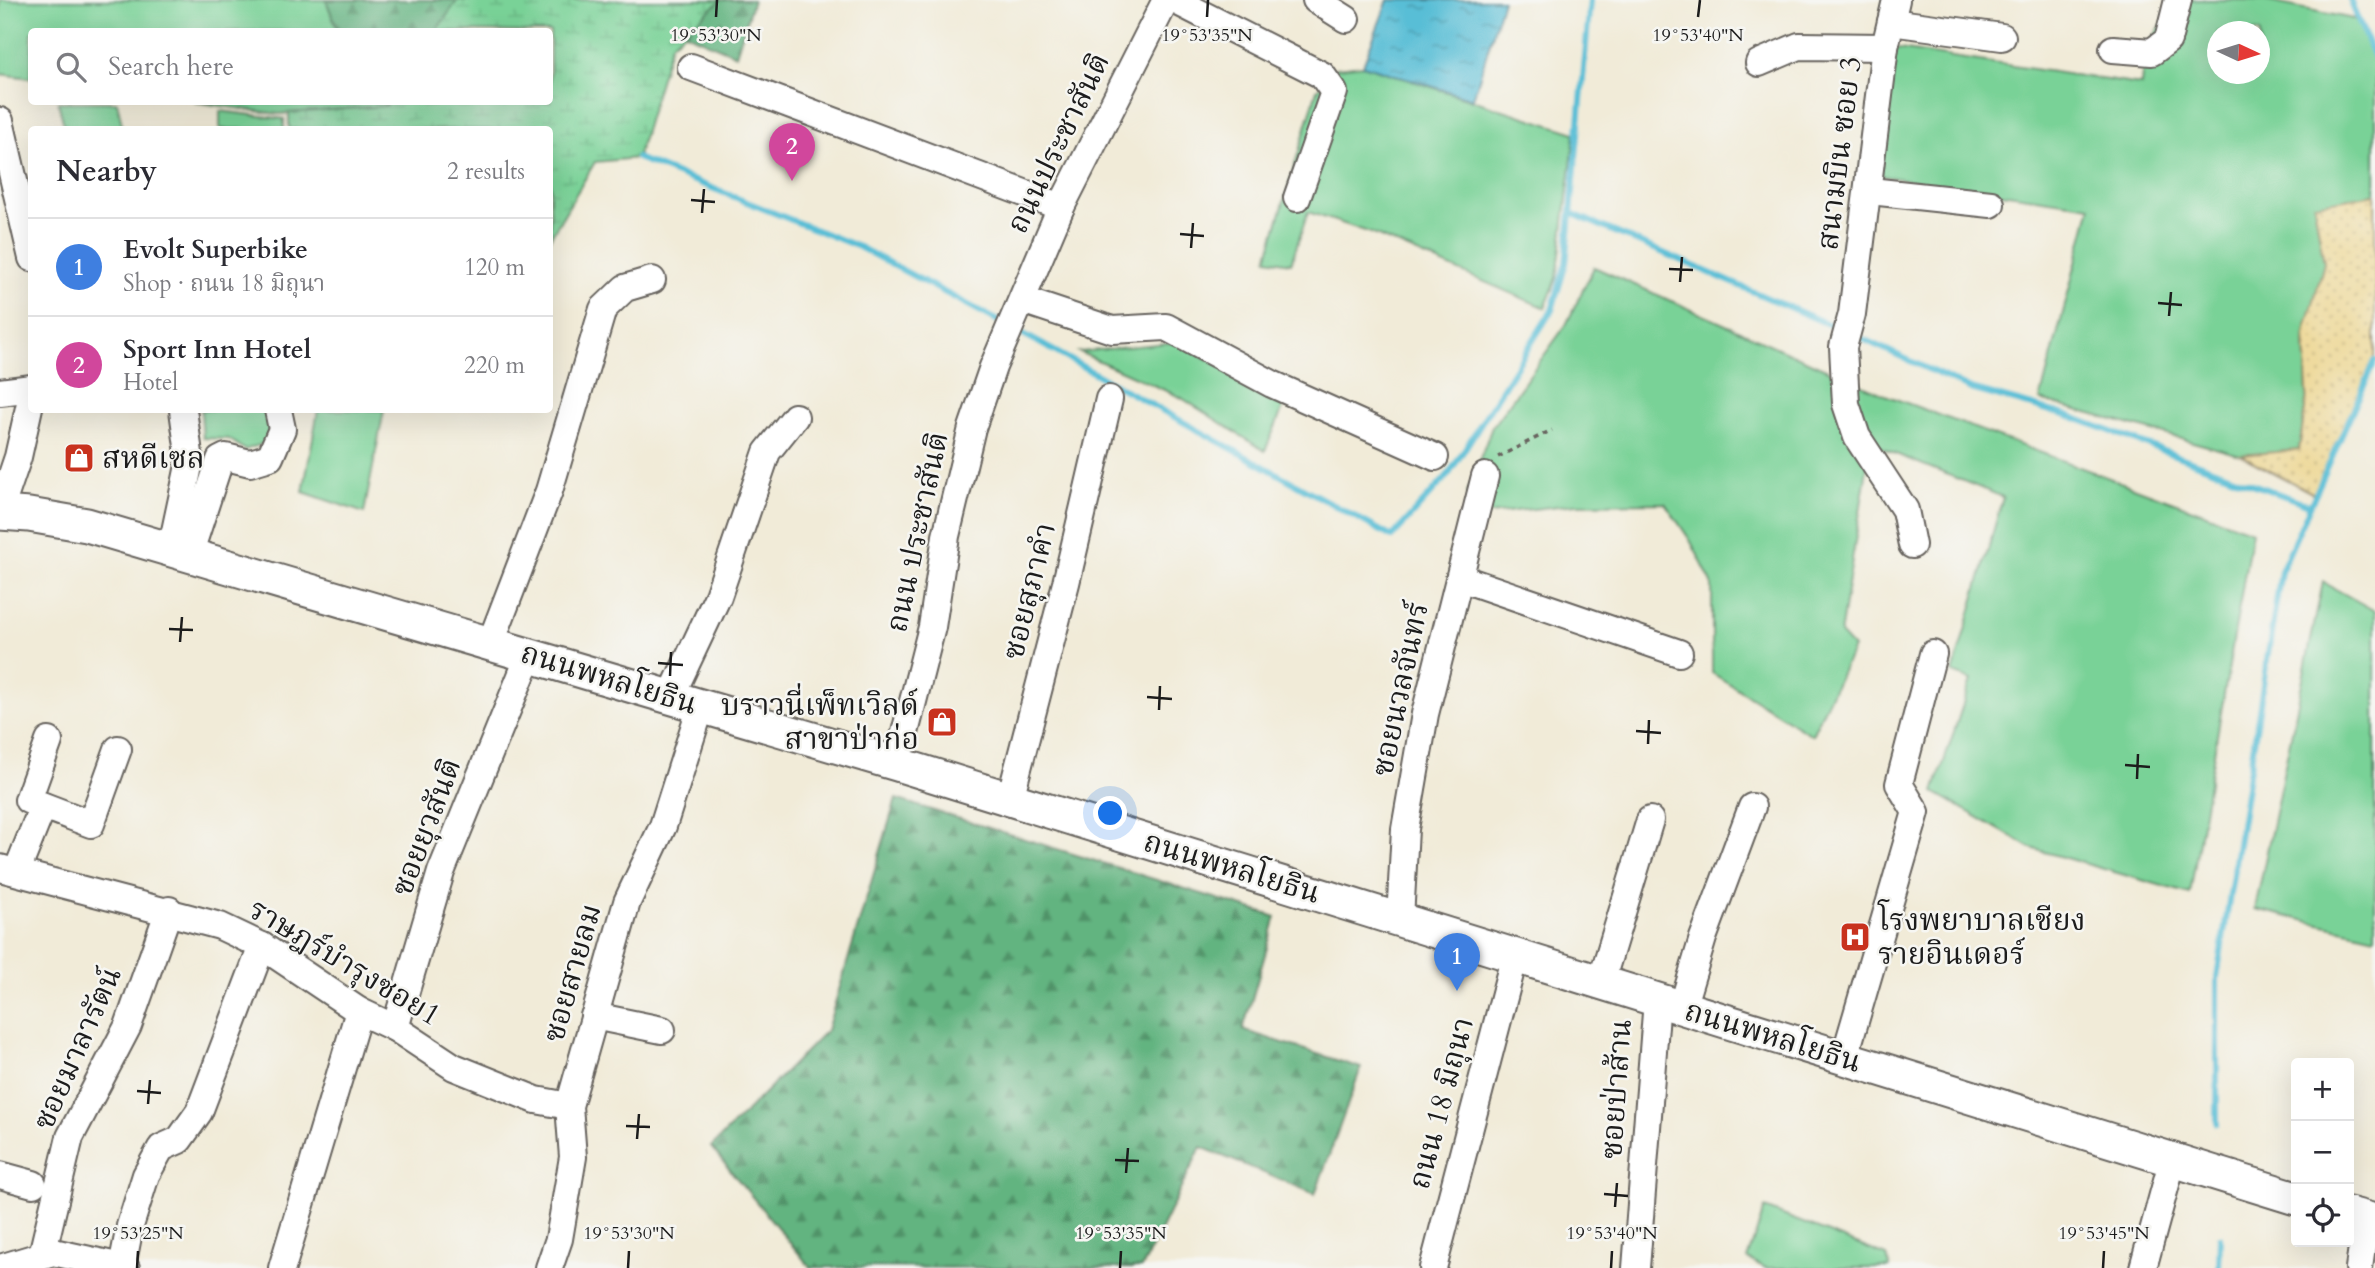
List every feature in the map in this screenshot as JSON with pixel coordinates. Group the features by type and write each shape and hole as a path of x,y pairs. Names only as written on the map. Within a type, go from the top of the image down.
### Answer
{"main road":[{"name":"ถนนพหลโยธิน","path":"0,512 87,525 491,642 897,764 2172,1162 2291,1197"}],"street":[{"name":"ถนนประชาสันติ","path":"1014,318 1061,207 1166,0"},
{"path":"1174,0 1322,75 1334,92 1297,198"},
{"path":"1317,0 1346,19"},
{"path":"2113,49 2152,52 2168,40 2178,0"},
{"path":"1759,63 1799,46 1891,23 2002,37"},
{"name":"สนามบิน ซอย 3","path":"1891,23 1870,191 1849,326 1846,404 1857,437 1905,510 1912,545"},
{"path":"691,68 1061,207"},
{"path":"0,121 28,241"},
{"path":"1870,191 1991,204"},
{"path":"491,642 550,491 603,309 625,288 652,280"},
{"path":"1014,318 1112,330 1166,327 1272,384 1436,457"},
{"name":"ถนน ประชาสันติ","path":"897,764 932,627 946,536 972,428 1014,318"},
{"path":"0,392 28,388"},
{"name":"ซอยสุภาคำ","path":"1010,799 1066,583 1109,399"},
{"path":"0,512 18,457 28,412"},
{"path":"180,553 189,476 183,413"},
{"path":"189,454 226,457 250,463 270,457 282,429 279,413"},
{"name":"ซอยสายลม","path":"550,1268 559,1239 573,1157 569,1106 594,1016 627,902 663,826 686,701 718,596 767,452 795,417"},
{"path":"180,553 220,460 226,457"},
{"name":"ซอยนวลจันทร์","path":"1400,919 1405,829 1425,714 1485,477"},
{"path":"1460,578 1679,653"},
{"name":"ซอยยุวสันติ","path":"394,1028 442,873 530,654"},
{"path":"1844,1059 1916,812 1899,784 1933,654"},
{"path":"49,741 28,800 91,824 118,750"},
{"path":"8,869 43,806"},
{"name":"ซอยป่าส้าน","path":"1636,1268 1669,1004 1703,938 1752,807"},
{"path":"1601,982 1650,820"},
{"name":"ราษฎร์บำรุงซอย1","path":"8,869 169,910 220,926 262,946 359,1011 394,1028 454,1067 536,1100 569,1106"},
{"name":"ซอยมาลารัตน์","path":"42,1255 71,1138 128,1026 169,910"},
{"path":"0,1268 52,1252 124,1267 130,1226 146,1175 161,1148 179,1140 199,1112 262,946"},
{"name":"ถนน 18 มิถุนา","path":"1433,1268 1515,955"},
{"path":"282,1268 359,1011"},
{"path":"594,1016 662,1030"},
{"path":"2143,1268 2172,1162"},
{"path":"0,1175 33,1184"},
{"path":"2359,1268 2363,1218"}],"path":[{"path":"1485,477 1499,456 1552,430"}],"green space":[{"path":"0,0 326,0 337,28 28,28 28,78 0,74"},
{"path":"326,0 458,0 439,28 337,28"},
{"path":"458,0 719,0 671,44 637,158 595,162 553,233 553,126 289,126 289,113 387,105 553,105 553,28 438,28"},
{"path":"719,0 753,0 736,55 685,33"},
{"path":"2178,0 2261,0 2358,20 2375,56 2375,194 2314,205 2325,263 2305,333 2307,395 2299,451 2240,455 2040,400 2091,206 1881,176 1885,47 2141,85 2144,51"},
{"path":"1363,65 1575,133 1557,278 1545,308 1371,233 1308,212 1291,263 1267,259 1317,90 1336,68"},
{"path":"59,105 118,105 122,126 64,126"},
{"path":"215,105 386,106 278,114"},
{"path":"220,111 284,119 284,126 220,126"},
{"path":"1594,267 1885,395 2252,531 2190,894 2031,848 1934,792 1971,680 1953,673 2003,497 1871,444 1840,634 1853,648 1812,735 1712,673 1712,583 1690,540 1665,503 1576,504 1490,514 1467,493 1492,427 1566,325"},
{"path":"1176,342 1286,401 1265,451 1180,397 1079,352"},
{"path":"201,413 267,413 270,431 265,443 245,450 229,439 203,438"},
{"path":"317,413 383,413 364,513 303,492"},
{"path":"2323,582 2375,611 2375,937 2255,909"},
{"path":"896,799 1276,917 1243,1030 1361,1068 1315,1194 1201,1147 1142,1268 810,1267 711,1147 827,1030"},
{"path":"1765,1208 1887,1256 1890,1268 1766,1268 1747,1259"}],"sand":[{"path":"2375,194 2375,361 2314,494 2240,455 2299,450 2307,395 2305,333 2324,263 2314,204"}],"water":[{"path":"1388,0 1503,0 1473,99 1363,65"}],"waterway":[{"path":"1590,0 1571,213 1842,330"},
{"path":"2350,0 2375,60"},
{"path":"637,158 859,247 1004,324"},
{"path":"1016,330 1392,537 1449,474 1552,310 1566,263 1571,213"},
{"path":"1852,334 1971,389 2072,417 2309,505"},
{"path":"2217,1123 2217,977 2281,571 2375,361"},
{"path":"2219,1268 2220,1237"}],"place":[{"name":"Sport Inn Hotel","path":"792,181"},
{"name":"สหดีเซล","path":"79,458"},
{"name":"บราวนี่เพ็ทเวิลด์ สาขาป่าก่อ","path":"942,722"},
{"name":"โรงพยาบาลเชียง รายอินเดอร์","path":"1855,937"},
{"name":"Evolt Superbike","path":"1457,991"}]}
